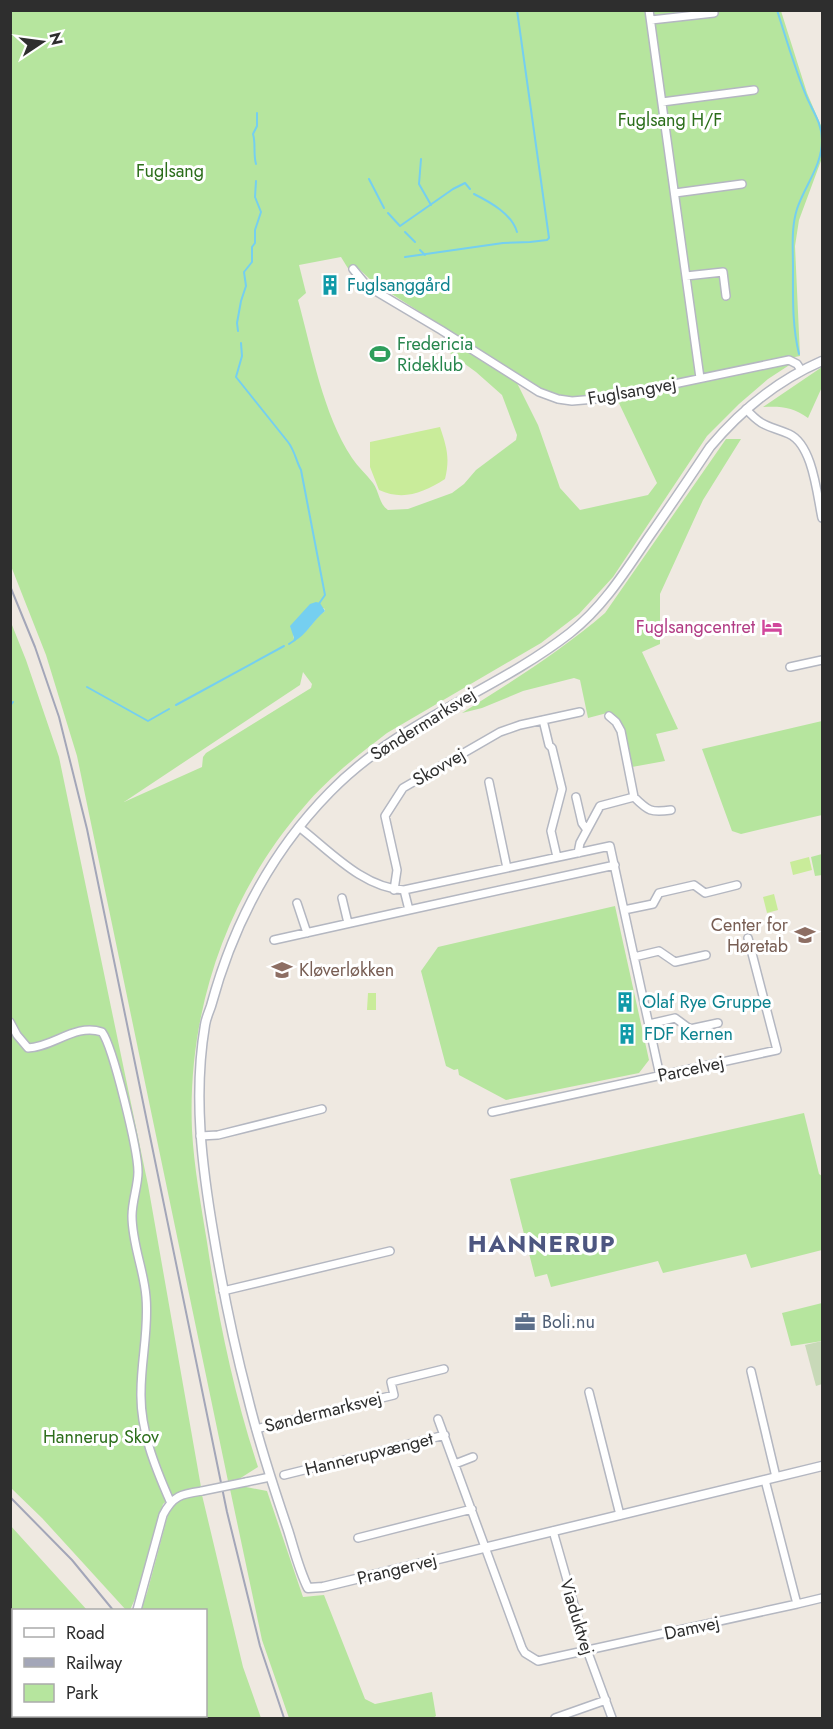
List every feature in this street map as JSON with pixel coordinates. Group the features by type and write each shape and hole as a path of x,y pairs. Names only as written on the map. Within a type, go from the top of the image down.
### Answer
{"street":[{"path":"649,10 700,378"},
{"path":"651,20 714,13"},
{"path":"662,102 754,90"},
{"path":"675,193 742,184"},
{"name":"Fuglsangvej","path":"353,269 367,286 539,392 558,399 572,401 607,398 789,360 797,364 801,370"},
{"path":"686,276 723,272 726,296"},
{"name":"Søndermarksvej","path":"308,1588 256,1429 223,1291 208,1208 200,1136 200,1076 205,1023 228,951 254,894 276,858 299,827 345,778 387,744 424,720 545,651 583,621 616,585 710,447 746,409 772,388 801,370 822,361"},
{"path":"746,409 766,427 797,438 805,448 822,518"},
{"path":"790,667 822,660"},
{"name":"Skovvej","path":"394,890 397,870 385,816 403,788 500,732 520,724 580,711"},
{"path":"609,716 621,731 634,798 647,810 659,812 671,810"},
{"path":"543,720 562,789 551,831 557,857"},
{"path":"489,782 507,868"},
{"path":"576,797 582,823 587,830"},
{"path":"578,853 580,843 600,806 634,798"},
{"path":"299,827 369,882 404,891 610,846 660,1076"},
{"path":"274,940 615,865"},
{"path":"624,910 653,904 659,893 694,885 705,892 736,885"},
{"path":"404,891 409,910"},
{"path":"342,898 348,923"},
{"path":"297,903 307,933"},
{"name":"Parcelvej","path":"492,1112 777,1050 748,938"},
{"path":"634,957 659,951 675,962 706,955"},
{"path":"649,1024 675,1018 690,1029 718,1023"},
{"path":"10,1022 28,1048 46,1044 69,1033 95,1029 102,1032 111,1049 136,1155 138,1173 132,1200 132,1220 146,1295 142,1414 155,1467 170,1501"},
{"path":"200,1136 218,1135 322,1109"},
{"path":"223,1291 390,1251"},
{"name":"Søndermarksvej","path":"256,1429 394,1395 391,1382 444,1369"},
{"path":"751,1371 776,1477"},
{"path":"589,1392 620,1515"},
{"name":"Hannerupvænget","path":"438,1419 485,1547"},
{"name":"Hannerupvænget","path":"284,1475 445,1435"},
{"path":"455,1464 473,1457"},
{"name":"Prangervej","path":"308,1588 323,1587 822,1466"},
{"name":"Hannerupvænget","path":"294,1472 296,1482"},
{"path":"137,1609 163,1515 170,1501 186,1494 270,1477"},
{"path":"765,1480 797,1604"},
{"path":"358,1538 472,1509"},
{"name":"Viaduktvej","path":"553,1531 587,1650 612,1719"},
{"path":"485,1547 506,1608 525,1653 537,1661 546,1661 587,1650"},
{"name":"Damvej","path":"587,1650 820,1599"},
{"path":"555,1719 606,1700"}],"green space":[{"path":"11,11 781,11 807,93 822,128 822,158 799,220 795,246 800,356 607,394 582,397 559,395 543,391 373,282 358,268 349,270 341,257 299,265 306,293 298,300 333,422 354,461 373,483 388,510 408,509 452,493 464,484 476,470 516,440 517,435 502,395 447,351 439,342 446,338 517,383 538,425 560,488 580,510 648,495 657,483 617,399 791,364 768,379 707,436 613,577 579,614 541,643 387,733 354,759 322,787 303,808 252,879 217,958 196,1043 192,1086 194,1158 211,1270 234,1384 258,1467 239,1479 228,1481 77,756 46,655 11,566","holes":["324,608 325,611 307,630 294,639 293,635","303,672 312,684 311,688 206,753 202,767 124,802 300,685"]},
{"path":"822,367 822,387 808,418 787,408 763,407"},
{"path":"440,427 447,453 445,479 413,494 396,495 379,490 370,467 370,442"},
{"path":"726,439 741,439 703,500 660,594 660,644 642,652 678,729 656,734 665,761 632,767 623,730 607,713 588,718 580,680 574,678 523,691 482,708 462,713 553,653 605,613"},
{"name":"Hannerup Skov","path":"10,620 59,757 148,1185 201,1487 173,1496 163,1504 139,1590 130,1609 125,1609 42,1518 11,1488"},
{"path":"822,721 822,815 741,834 732,831 702,749"},
{"path":"822,854 822,875 815,876 811,857"},
{"path":"809,857 812,870 793,875 790,862"},
{"path":"774,894 778,910 767,913 763,897"},
{"path":"615,906 649,1060 639,1073 506,1100 459,1075 458,1069 454,1070 446,1066 421,971 438,947"},
{"path":"368,993 376,993 376,1010 367,1010"},
{"path":"804,1113 819,1174 822,1176 822,1250 751,1268 746,1254 663,1273 658,1261 551,1287 547,1274 535,1277 510,1179"},
{"path":"822,1303 822,1341 791,1346 782,1313"},
{"path":"822,1341 822,1384 816,1386 805,1345"},
{"path":"241,1486 267,1491 303,1597 324,1595 365,1699 375,1704 432,1692 436,1716 433,1718 289,1718 262,1640 230,1489"},
{"path":"202,1495 243,1667 261,1718 199,1717 207,1717 207,1609 140,1609 147,1593 170,1507 181,1499"},
{"path":"10,1525 86,1609 12,1609 12,1717 125,1718 11,1718"}],"water":[{"path":"320,603 325,611 293,642 290,626 310,604"}],"waterway":[{"path":"405,257 549,238 517,10"},
{"path":"777,10 801,83 822,133 819,158 800,200 794,223 793,311 799,354"},
{"path":"256,164 253,134 257,126 257,113"},
{"path":"421,159 419,184 431,205"},
{"path":"369,179 384,208"},
{"path":"238,331 237,323 246,286 244,272 252,262 255,230 261,212 255,197 256,181"},
{"path":"388,213 400,226 453,189 465,183 470,189"},
{"path":"474,194 505,214 517,232"},
{"path":"405,232 415,242"},
{"path":"420,250 425,255"},
{"path":"241,343 242,356 236,377 288,442 301,470 325,595 318,605"},
{"path":"289,644 295,640"},
{"path":"176,705 284,646"},
{"path":"87,687 148,721 169,709"},
{"path":"10,706 13,702"}],"railway":[{"path":"10,586 35,647 59,717 87,829 227,1512 260,1646 284,1718"},
{"path":"10,1497 72,1560 112,1609"}],"place":[{"name":"Fuglsanggård","path":"330,285"},
{"name":"Fredericia Rideklub","path":"380,354"},
{"name":"Fuglsangcentret","path":"772,627"},
{"name":"Center for Høretab","path":"805,935"},
{"name":"Kløverløkken","path":"282,970"},
{"name":"Olaf Rye Gruppe","path":"625,1002"},
{"name":"FDF Kernen","path":"627,1034"},
{"name":"Boli.nu","path":"525,1322"}],"district":[{"name":"HANNERUP","path":"542,1244"}],"park label":[{"name":"Fuglsang H/F","path":"670,120"},
{"name":"Fuglsang","path":"170,171"}]}
